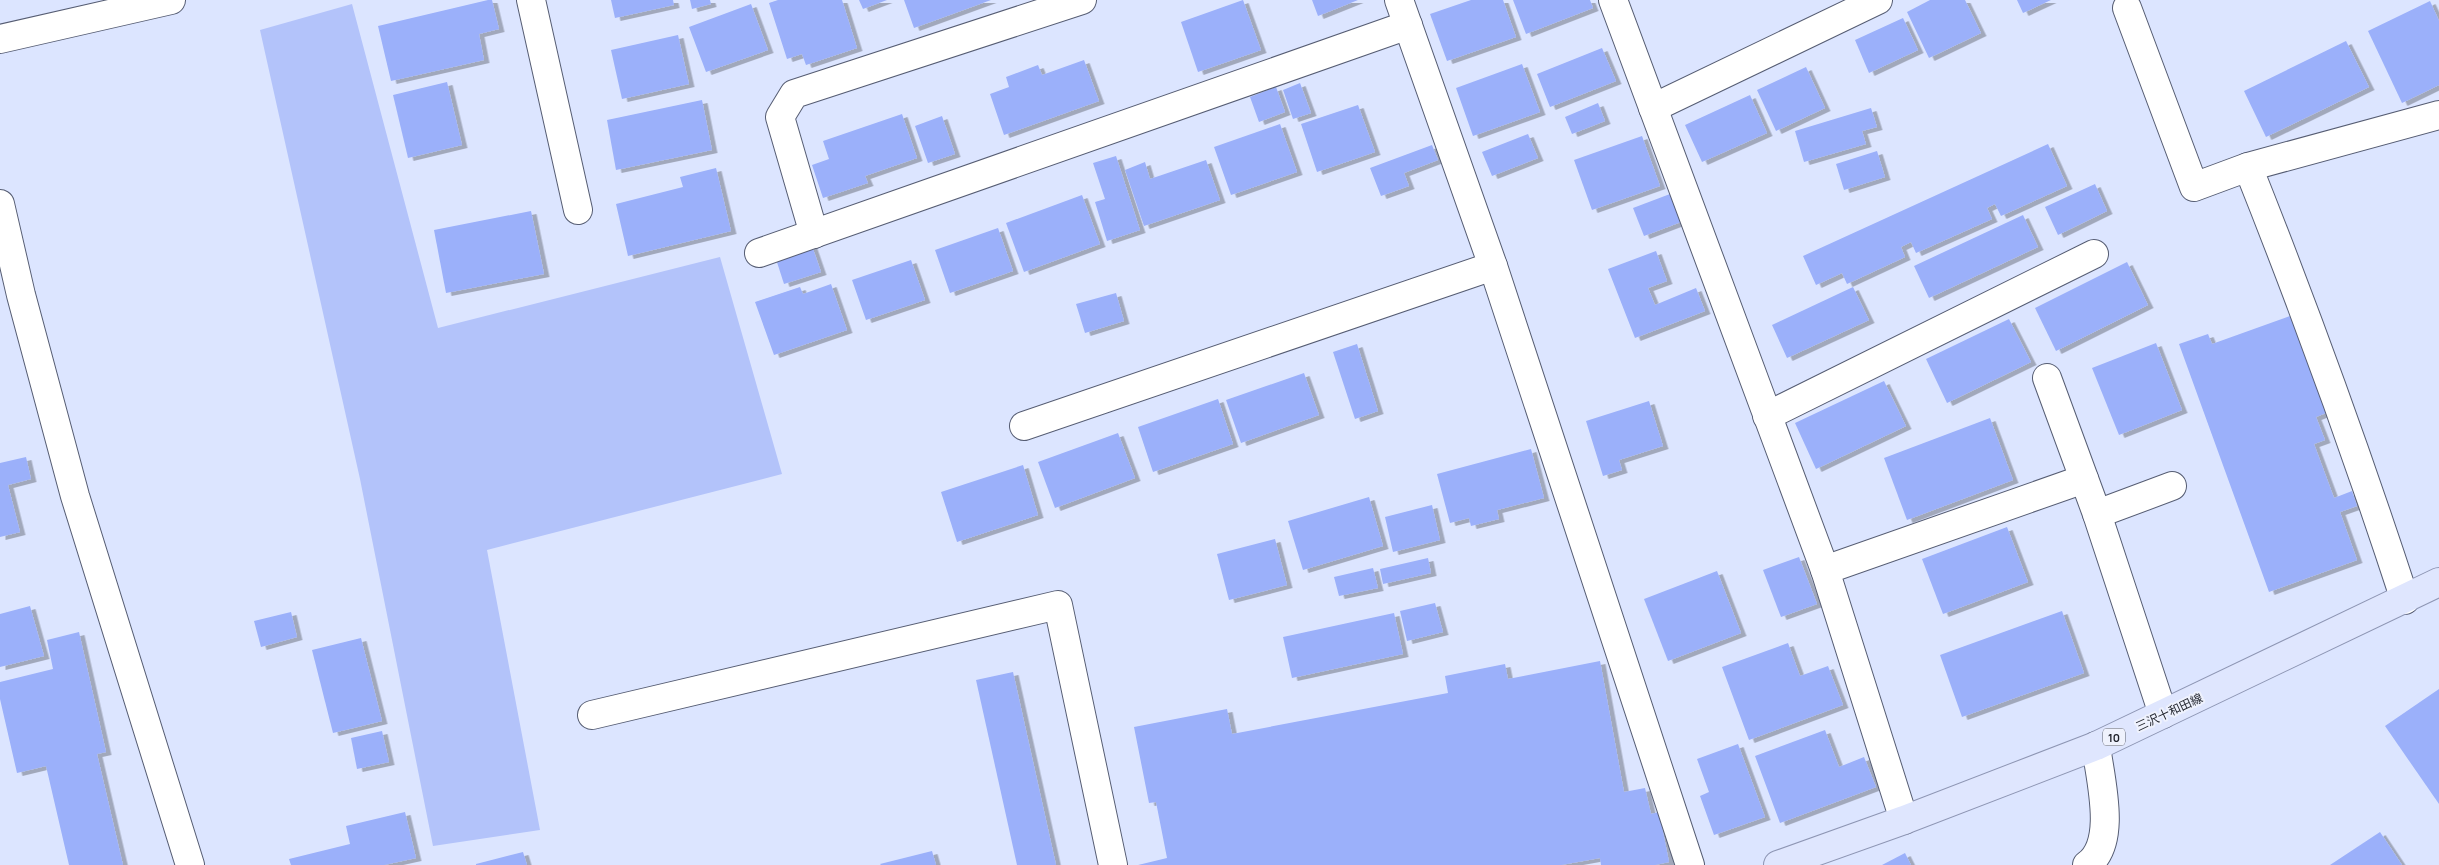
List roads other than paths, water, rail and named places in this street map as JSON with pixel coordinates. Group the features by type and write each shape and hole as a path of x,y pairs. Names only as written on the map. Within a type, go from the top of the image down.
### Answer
{"main road":[{"name":"三沢十和田線","path":"1778,865 1904,820 2096,746 2439,582"}],"street":[{"path":"0,39 171,0"},
{"path":"531,0 578,210"},
{"path":"814,234 780,116 794,94 1082,0"},
{"path":"1613,0 1825,570 1904,820"},
{"path":"1653,108 1878,0"},
{"path":"2127,8 2194,187 2248,167 2439,114"},
{"path":"760,253 1403,12 1493,266 1690,865"},
{"path":"2248,167 2309,321 2362,468 2404,600"},
{"path":"0,204 21,295 75,496 190,865"},
{"path":"1767,416 2094,254"},
{"path":"1024,426 1493,266"},
{"path":"2047,378 2097,514 2163,714"},
{"path":"1825,570 2084,479"},
{"path":"2097,514 2172,486"},
{"path":"592,715 1058,605 1113,865"},
{"path":"2086,865 2095,859 2106,827 2096,746"}]}
